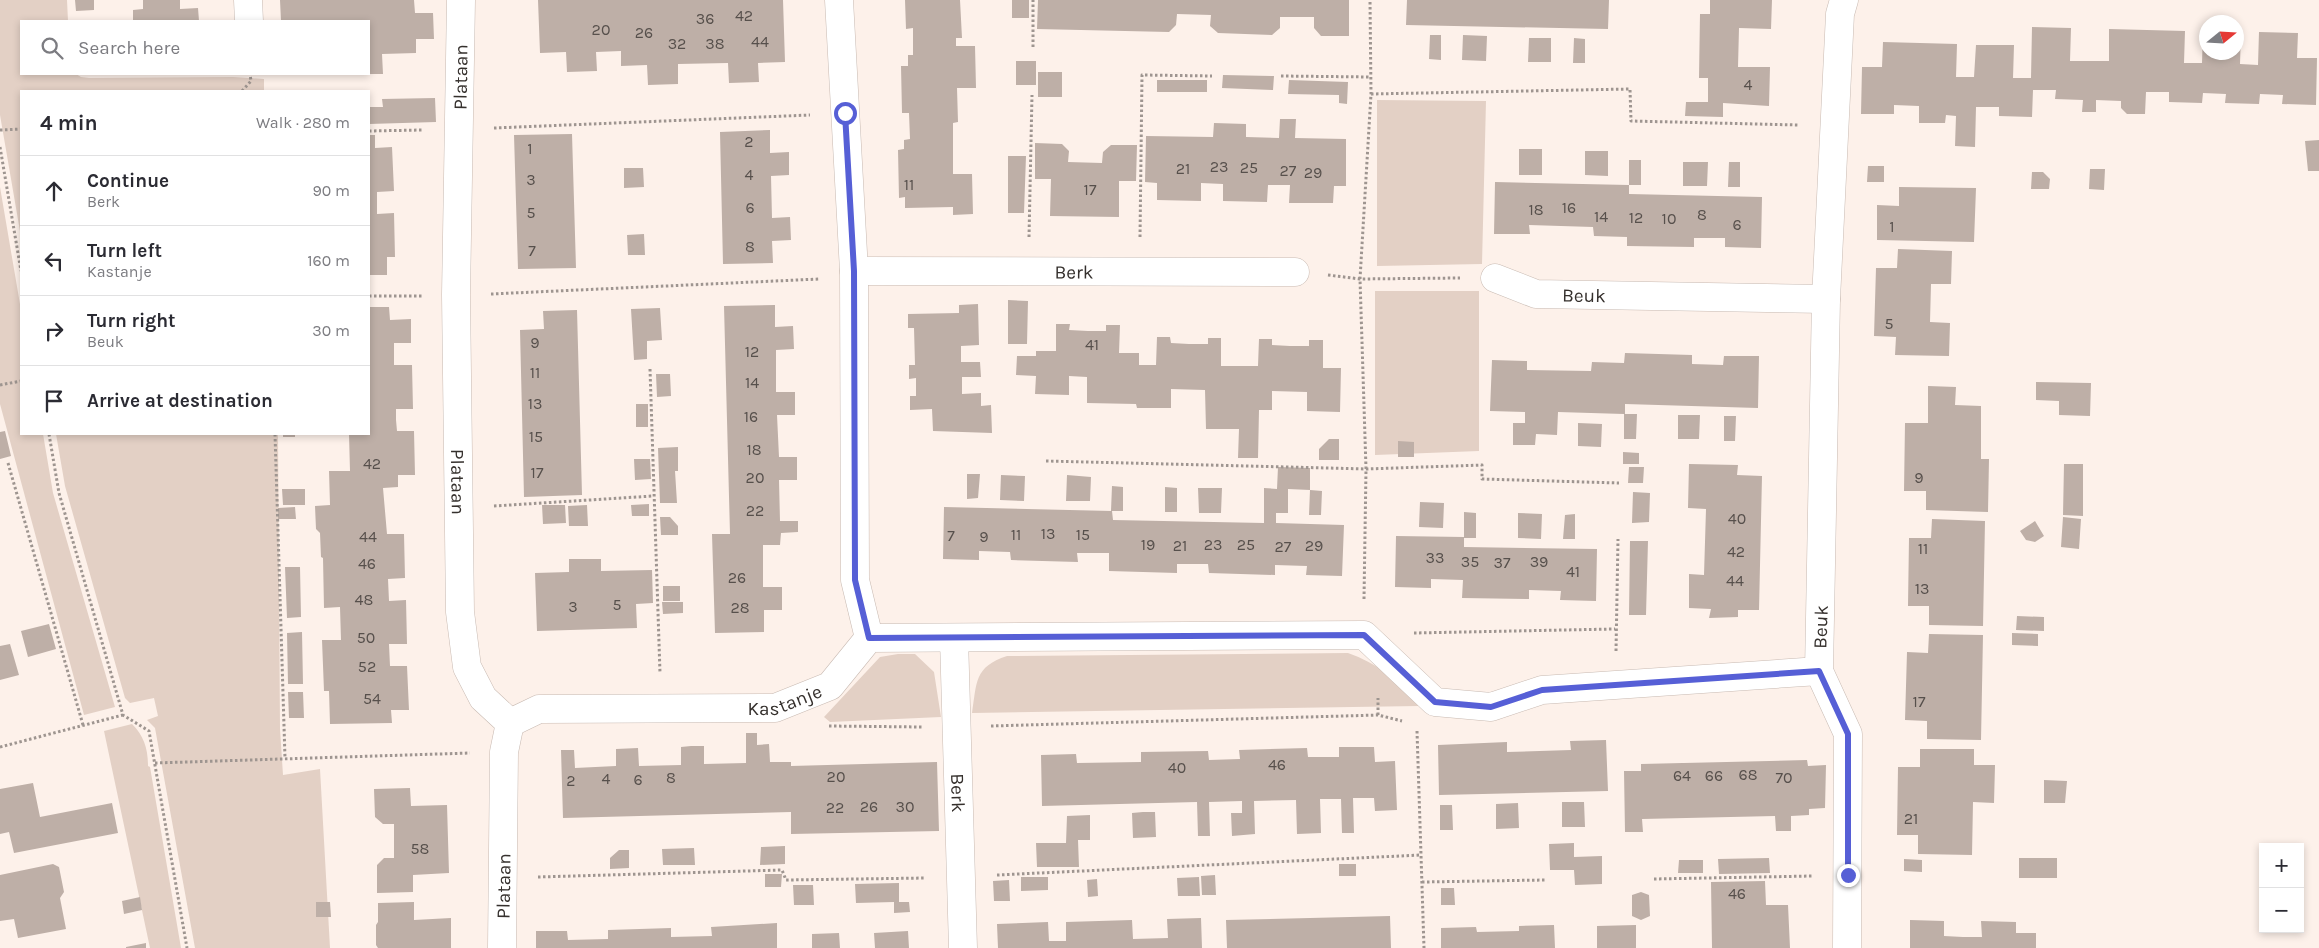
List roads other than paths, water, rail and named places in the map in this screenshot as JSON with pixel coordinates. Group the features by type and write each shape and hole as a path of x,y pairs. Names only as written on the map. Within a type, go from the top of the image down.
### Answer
{"street":[{"path":"248,0 249,20"},
{"name":"Plataan","path":"461,0 456,296 460,612 467,667 483,698 510,723 504,752 502,948"},
{"path":"839,0 854,271 855,580 869,638 1364,635 1435,702 1491,707 1542,690 1819,671"},
{"name":"Beuk","path":"1844,0 1840,14 1826,299 1819,671 1848,734 1847,948"},
{"name":"Berk","path":"854,271 1295,272"},
{"name":"Beuk","path":"1495,278 1536,294 1826,299"},
{"name":"Kastanje","path":"510,723 539,709 775,708 830,686 869,638"},
{"name":"Berk","path":"954,638 963,948"}]}
